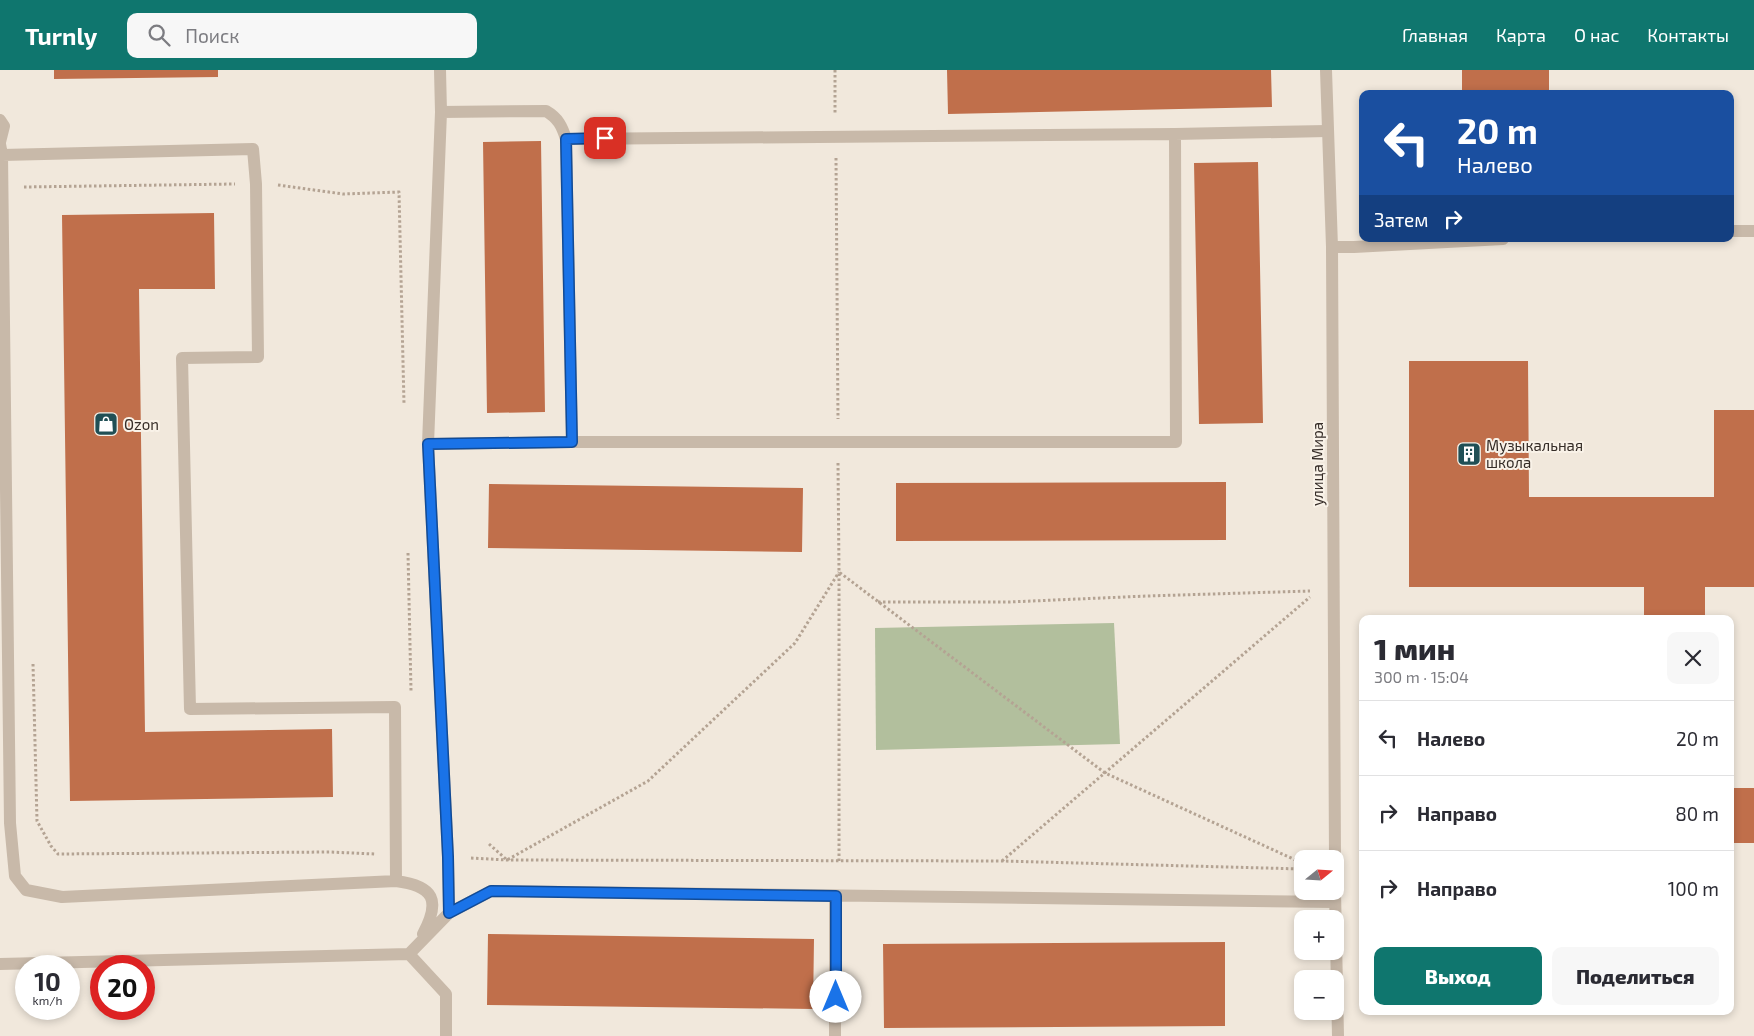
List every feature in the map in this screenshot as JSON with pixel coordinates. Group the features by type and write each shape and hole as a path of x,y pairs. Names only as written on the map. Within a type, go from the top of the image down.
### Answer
{"street":[{"path":"440,70 441,112 428,444 448,857 449,913"},
{"name":"улица Мира","path":"1326,70 1332,246 1335,850"},
{"path":"441,112 546,111 561,124 566,139 572,442"},
{"path":"0,120 4,126 1,147 10,823 15,876 26,890 62,897 396,881 413,883 422,887 429,894 433,904 432,915 411,951"},
{"path":"566,139 1327,131"},
{"path":"428,444 572,442 1176,442 1175,134"},
{"path":"1,147 254,149 258,357 182,358 190,709 394,707 396,881"},
{"path":"1734,231 1754,231"},
{"path":"1332,246 1354,247 1448,242"},
{"path":"0,964 411,951 449,913 491,891 836,896 1294,897"},
{"path":"836,896 836,1036"},
{"path":"1335,900 1338,1036"},
{"path":"411,951 446,994 446,1036"}],"path":[{"path":"835,70 839,572 838,860"},
{"path":"22,195 22,187 270,183 343,194 399,192 405,410"},
{"path":"408,549 412,698"},
{"path":"839,572 1105,773 1294,859"},
{"path":"507,860 648,781 795,644 839,572"},
{"path":"878,602 1009,602 1310,591"},
{"path":"1002,861 1310,597"},
{"path":"33,664 37,821 51,846 58,854 330,852 396,855"},
{"path":"489,844 507,860"},
{"path":"448,857 507,860 1002,861 1294,869"}],"green space":[{"path":"1114,623 1120,744 876,750 875,628"}],"building":[{"path":"54,70 218,70 218,77 54,79"},
{"path":"947,70 1271,70 1272,107 948,114"},
{"path":"1462,70 1549,70 1549,90 1462,90"},
{"path":"541,141 545,412 487,413 483,142"},
{"path":"1258,162 1263,423 1199,424 1194,163"},
{"path":"214,213 215,289 139,289 145,732 332,729 333,797 70,801 62,215"},
{"name":"Музыкальная школа","path":"1409,361 1528,361 1529,497 1714,497 1714,410 1754,410 1754,587 1705,587 1705,615 1644,615 1644,587 1409,587"},
{"path":"1226,482 1226,540 896,541 896,483"},
{"path":"489,484 803,488 802,552 488,548"},
{"path":"1734,788 1754,788 1754,843 1734,843"},
{"path":"488,934 814,939 813,1009 487,1005"},
{"path":"1225,942 1225,1026 884,1028 883,944"}],"place":[{"name":"Ozon","path":"106,424"},
{"name":"Музыкальная школа","path":"1469,454"}],"route":[{"path":"605,138 566,139 572,442 428,444 448,857 449,913 491,891 836,896 836,997"}]}
